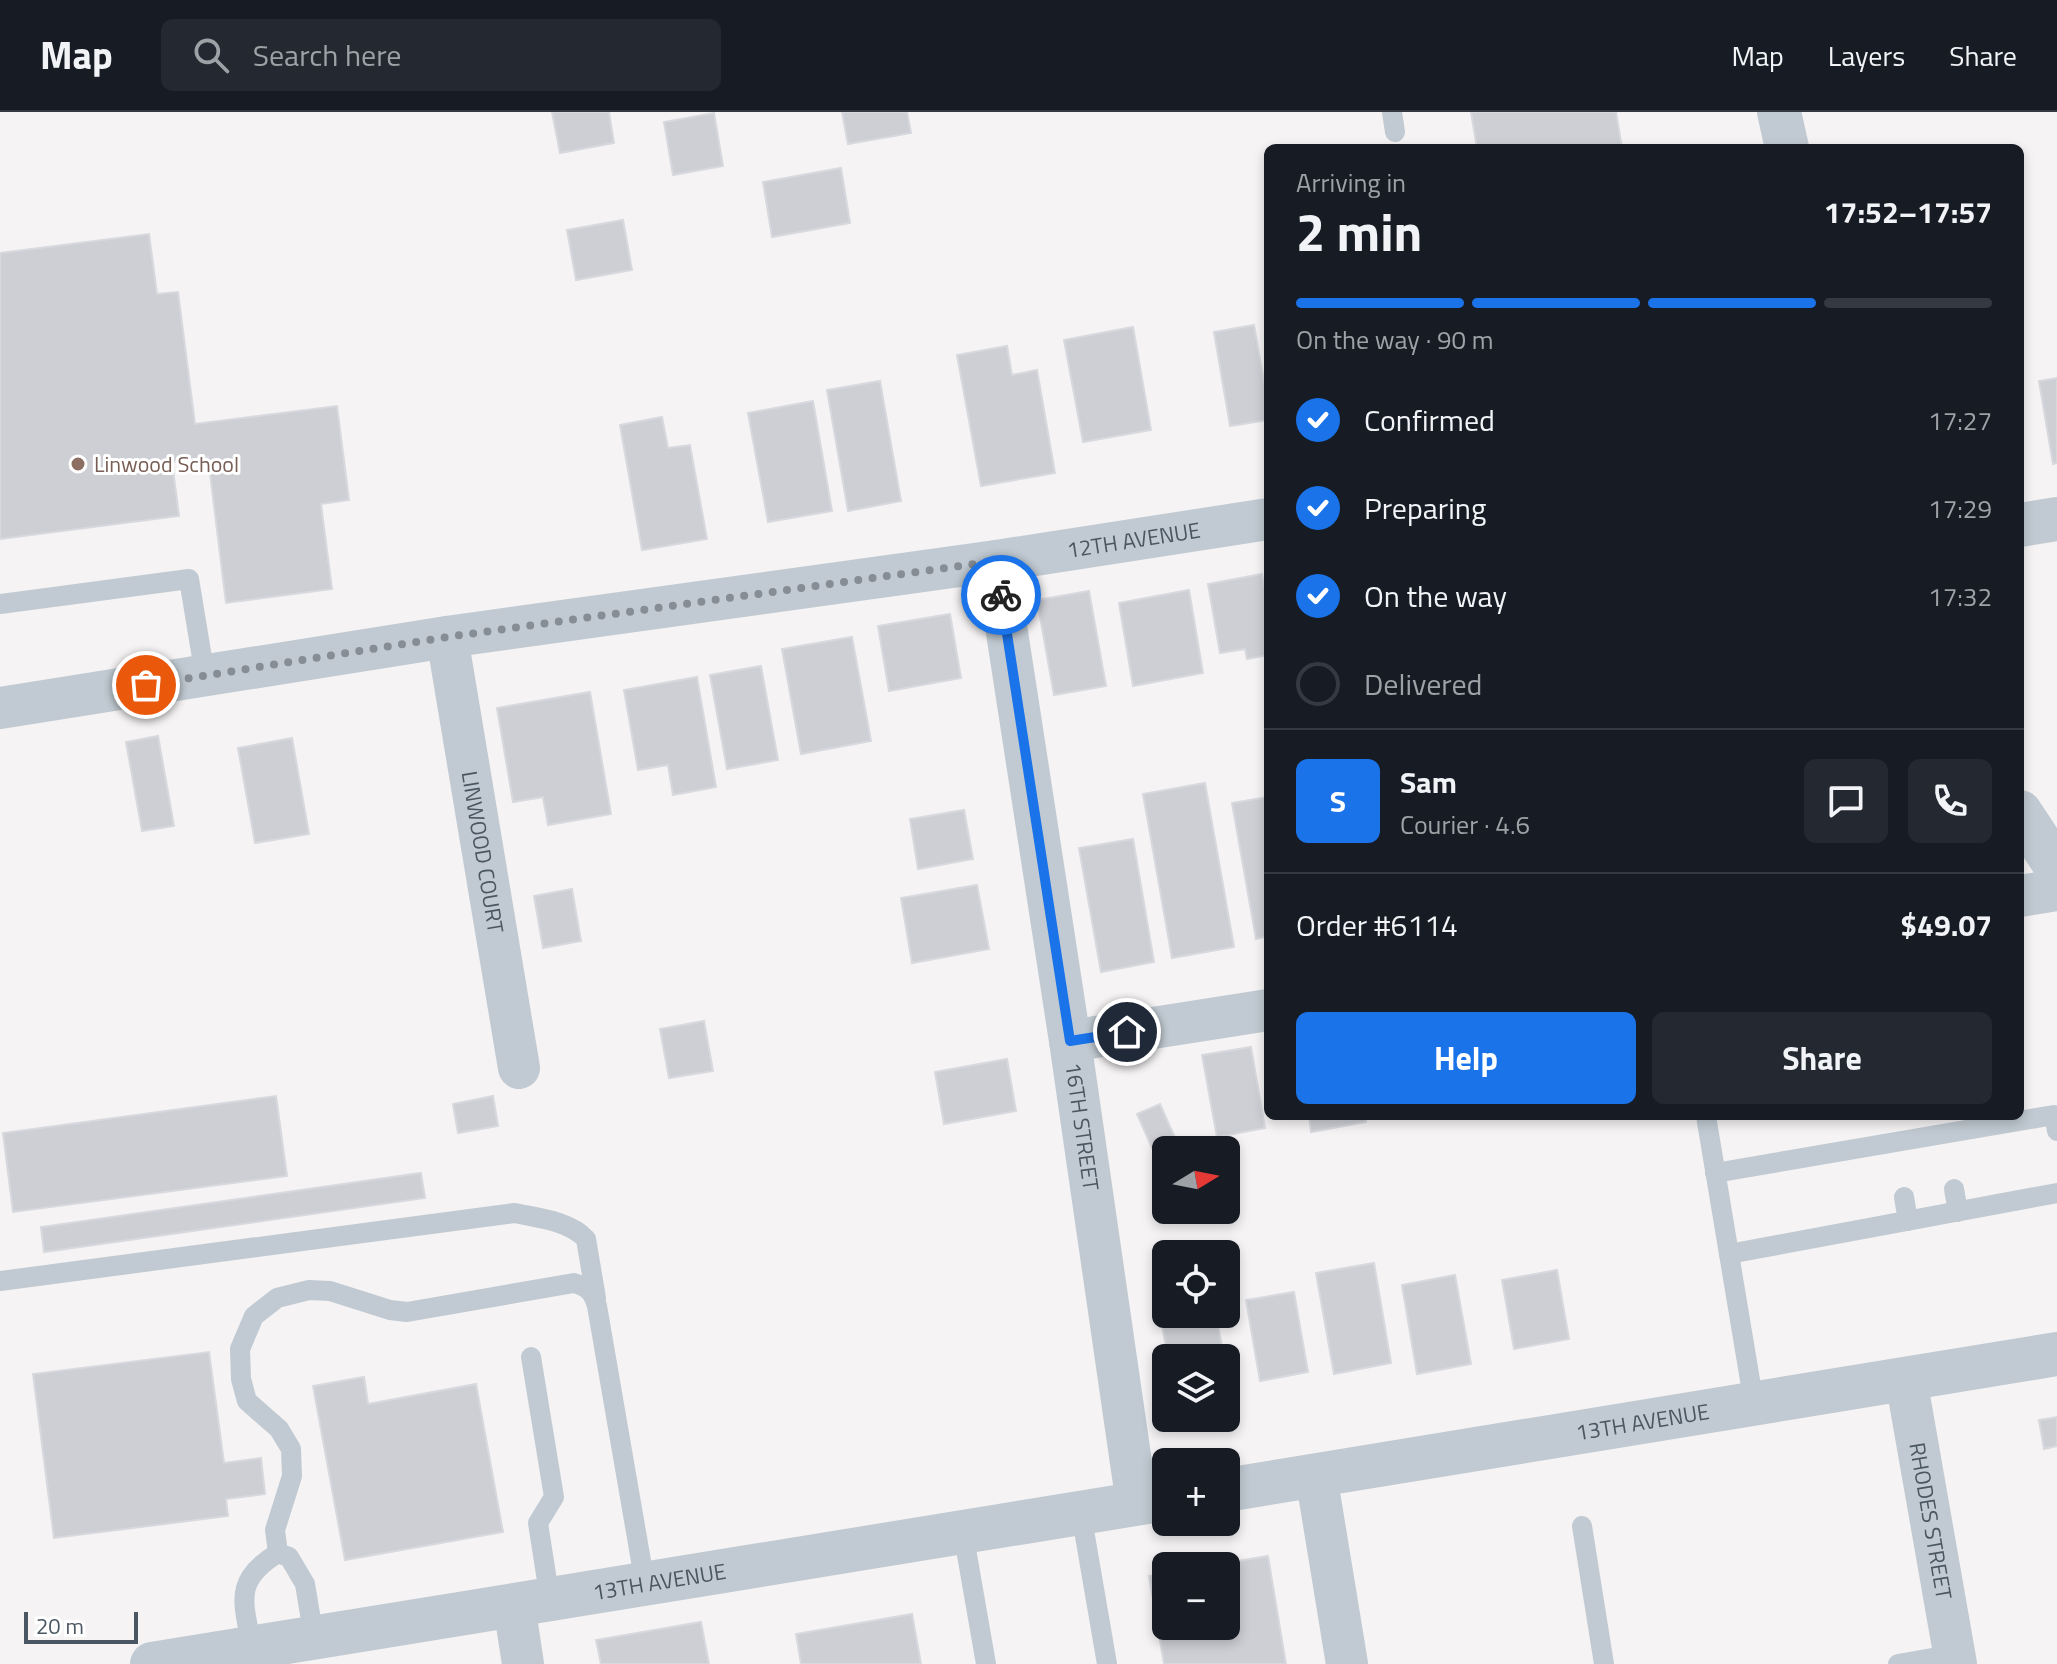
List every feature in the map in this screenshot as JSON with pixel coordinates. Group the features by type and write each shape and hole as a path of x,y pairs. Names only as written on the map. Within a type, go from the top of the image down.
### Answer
{"street":[{"path":"1779,112 1786,144"},
{"path":"2024,524 2057,519"},
{"name":"12TH AVENUE","path":"0,708 447,637 996,561 1264,520"},
{"name":"16TH STREET","path":"996,561 1070,1041 1152,1502"},
{"name":"LINWOOD COURT","path":"447,637 519,1068"},
{"path":"2024,818 2057,868"},
{"path":"2024,895 2057,890"},
{"path":"1070,1041 1264,1011"},
{"name":"13TH AVENUE","path":"1240,1488 2057,1354"},
{"name":"RHODES STREET","path":"1906,1379 1956,1659"},
{"path":"1316,1475 1347,1664"},
{"name":"13TH AVENUE","path":"152,1664 1152,1502"},
{"path":"523,1664 532,1602"}],"lane":[{"path":"0,604 189,579 205,676"},
{"path":"1715,1173 1992,1132 2054,1115 2057,1131"},
{"path":"1707,1120 1754,1404"},
{"path":"2000,1182 2004,1203"},
{"path":"1954,1189 1958,1212"},
{"path":"1729,1254 2057,1193"},
{"path":"1904,1197 1908,1221"},
{"path":"0,1281 515,1213 579,1232 586,1239 645,1584"},
{"path":"278,1553 275,1530 292,1476 291,1449 279,1429 247,1401 241,1379 240,1349 254,1316 277,1298 309,1290 330,1291 390,1310 407,1312 574,1283 586,1287 594,1295 597,1306"},
{"path":"531,1357 554,1497 538,1523 532,1602"},
{"path":"1081,1513 1107,1664"},
{"path":"1582,1526 1604,1664"},
{"path":"963,1532 986,1664"},
{"path":"278,1553 289,1557 305,1584 314,1638"},
{"path":"252,1648 243,1597 246,1583 266,1560 278,1553"},
{"path":"1898,1664 1956,1659"}],"building":[{"path":"552,112 609,112 614,143 560,153"},
{"path":"842,112 907,112 911,133 848,144"},
{"path":"1471,112 1616,112 1621,144 1476,144"},
{"path":"714,113 723,166 673,175 664,122"},
{"path":"841,168 850,223 772,237 763,182"},
{"path":"623,220 632,270 576,280 567,230"},
{"path":"149,234 157,294 178,292 195,424 337,406 349,500 321,504 332,589 226,603 208,457 172,462 179,516 0,539 0,253"},
{"path":"1254,325 1264,381 1264,421 1230,426 1214,332"},
{"path":"1133,327 1151,430 1083,442 1064,340"},
{"path":"1007,346 1012,375 1037,370 1055,473 981,486 957,355"},
{"path":"2057,378 2057,463 2053,464 2039,381"},
{"path":"880,381 901,501 848,511 827,390"},
{"path":"813,401 832,511 768,522 748,413"},
{"path":"662,417 668,448 690,445 707,539 642,550 620,425"},
{"path":"1262,574 1264,656 1247,659 1245,649 1220,653 1208,584"},
{"path":"1189,590 1203,673 1133,686 1119,603"},
{"path":"1089,591 1106,686 1054,695 1037,600"},
{"path":"950,614 961,678 889,691 878,626"},
{"path":"852,637 871,741 801,754 782,649"},
{"path":"761,666 778,760 727,769 710,675"},
{"path":"697,677 716,787 673,795 668,765 638,770 624,690"},
{"path":"590,692 611,814 548,825 543,797 513,802 497,708"},
{"path":"158,736 174,826 142,831 126,742"},
{"path":"292,738 309,834 255,843 238,748"},
{"path":"1205,783 1234,947 1172,958 1143,794"},
{"path":"1264,798 1264,937 1256,939 1232,803"},
{"path":"964,810 973,859 918,869 910,819"},
{"path":"1133,839 1154,962 1101,972 1079,848"},
{"path":"977,885 989,949 912,963 901,898"},
{"path":"572,889 581,941 543,948 534,896"},
{"path":"704,1021 713,1071 669,1078 660,1029"},
{"path":"1251,1047 1265,1128 1217,1136 1202,1055"},
{"path":"1007,1059 1016,1111 944,1124 935,1072"},
{"path":"276,1096 287,1176 13,1212 3,1133"},
{"path":"493,1096 498,1126 458,1133 453,1104"},
{"path":"1160,1104 1174,1136 1152,1136 1152,1148 1137,1114"},
{"path":"1310,1120 1366,1120 1366,1122 1311,1132"},
{"path":"421,1173 425,1198 44,1252 41,1227"},
{"path":"1374,1263 1391,1363 1334,1374 1316,1273"},
{"path":"1557,1270 1569,1339 1514,1349 1502,1280"},
{"path":"1455,1275 1471,1364 1417,1374 1402,1285"},
{"path":"1294,1292 1308,1372 1260,1381 1246,1300"},
{"path":"1163,1328 1219,1328 1221,1344 1165,1344"},
{"path":"209,1352 224,1463 261,1458 265,1494 226,1499 228,1516 54,1538 33,1374"},
{"path":"364,1377 368,1404 476,1384 503,1532 345,1560 313,1386"},
{"path":"2057,1417 2057,1446 2044,1449 2039,1420"},
{"path":"1268,1556 1286,1664 1164,1664 1160,1640 1240,1640 1240,1561"},
{"path":"912,1614 921,1664 801,1664 796,1634"},
{"path":"701,1622 709,1664 601,1664 596,1640"}],"way so far":[{"path":"146,685 447,637 996,561 1001,595"}],"place":[{"name":"Linwood School","path":"78,464"}],"route":[{"path":"1001,595 1070,1041 1127,1032"}]}
